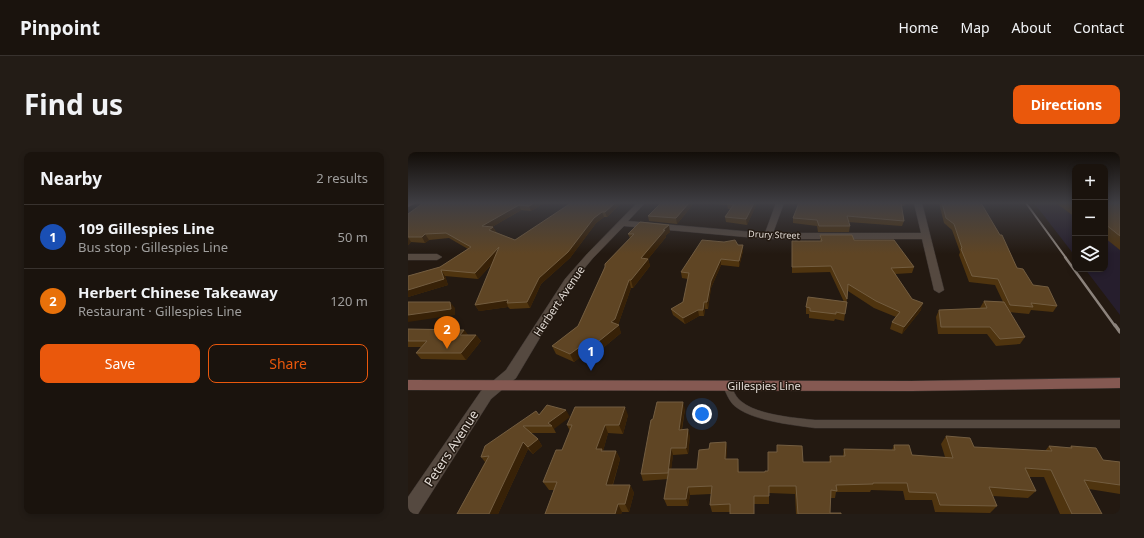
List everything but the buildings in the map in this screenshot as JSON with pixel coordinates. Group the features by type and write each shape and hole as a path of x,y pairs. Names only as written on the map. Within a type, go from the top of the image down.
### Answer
{"street":[{"name":"Herbert Avenue","path":"498,385 511,374 569,281 590,256 625,220"},
{"path":"768,236 774,220"},
{"path":"923,220 939,290"},
{"name":"Drury Street","path":"622,223 768,236 927,236"},
{"path":"408,257 437,257"},
{"name":"Gillespies Line","path":"408,385 903,386 1120,383"},
{"name":"Peters Avenue","path":"408,513 486,395 498,385"}],"lane":[{"path":"727,386 738,404 750,410 779,418 815,424 1120,424"}],"shaded area":[{"path":"1047,220 1072,220 1072,252"},
{"path":"1108,220 1120,220 1120,315 1087,272 1108,272"}],"railway":[{"path":"1038,220 1066,258"},
{"path":"1065,257 1115,326"},
{"path":"1115,325 1120,332"}],"place":[{"name":"Herbert Chinese Takeaway","path":"447,349"},
{"name":"109 Gillespies Line","path":"591,371"}]}
